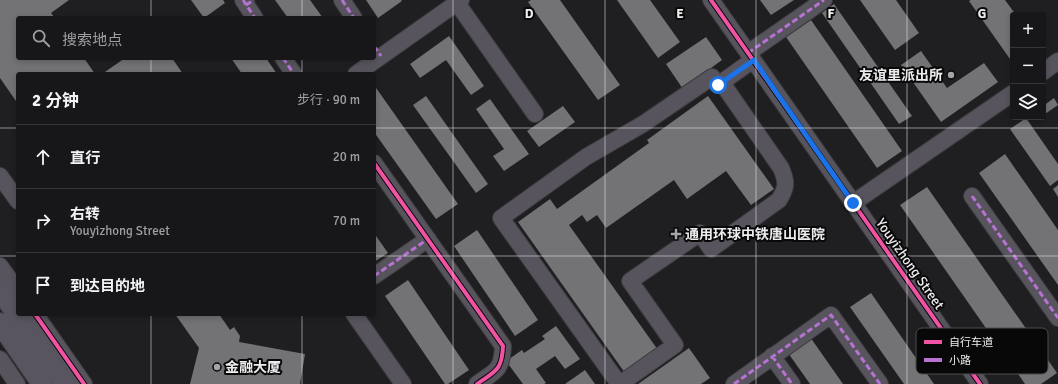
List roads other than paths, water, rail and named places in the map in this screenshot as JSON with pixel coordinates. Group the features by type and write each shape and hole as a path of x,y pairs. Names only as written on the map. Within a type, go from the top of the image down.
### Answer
{"main road":[{"path":"0,290 16,314"},
{"path":"17,316 42,384"},
{"path":"17,316 65,384"}],"street":[{"path":"342,0 353,16"},
{"name":"Youyizhong Street","path":"711,0 941,328"},
{"path":"722,83 781,168 786,179 785,191 779,200 711,249 700,233 630,282 675,345 620,384 501,218 586,158 643,124 712,77 718,85 722,83 751,57 824,0"},
{"path":"378,51 451,3 535,114"},
{"path":"284,60 293,72"},
{"path":"358,72 369,60"},
{"path":"1046,70 1058,62"},
{"path":"853,203 1010,95"},
{"path":"376,165 503,346 502,359 499,368 477,384"},
{"path":"0,176 16,198"},
{"path":"972,196 1058,318"},
{"path":"376,275 428,239"},
{"path":"0,266 16,288"},
{"path":"734,384 831,315 880,384"},
{"path":"17,316 84,384"},
{"path":"355,316 403,384"},
{"path":"772,356 792,384"},
{"path":"0,360 17,384"},
{"name":"Youyizhong Street","path":"973,374 980,384"}],"place":[{"name":"友谊里派出所","path":"951,75"},
{"name":"通用环球中铁唐山医院","path":"676,234"},
{"name":"金融大厦","path":"217,367"}]}
